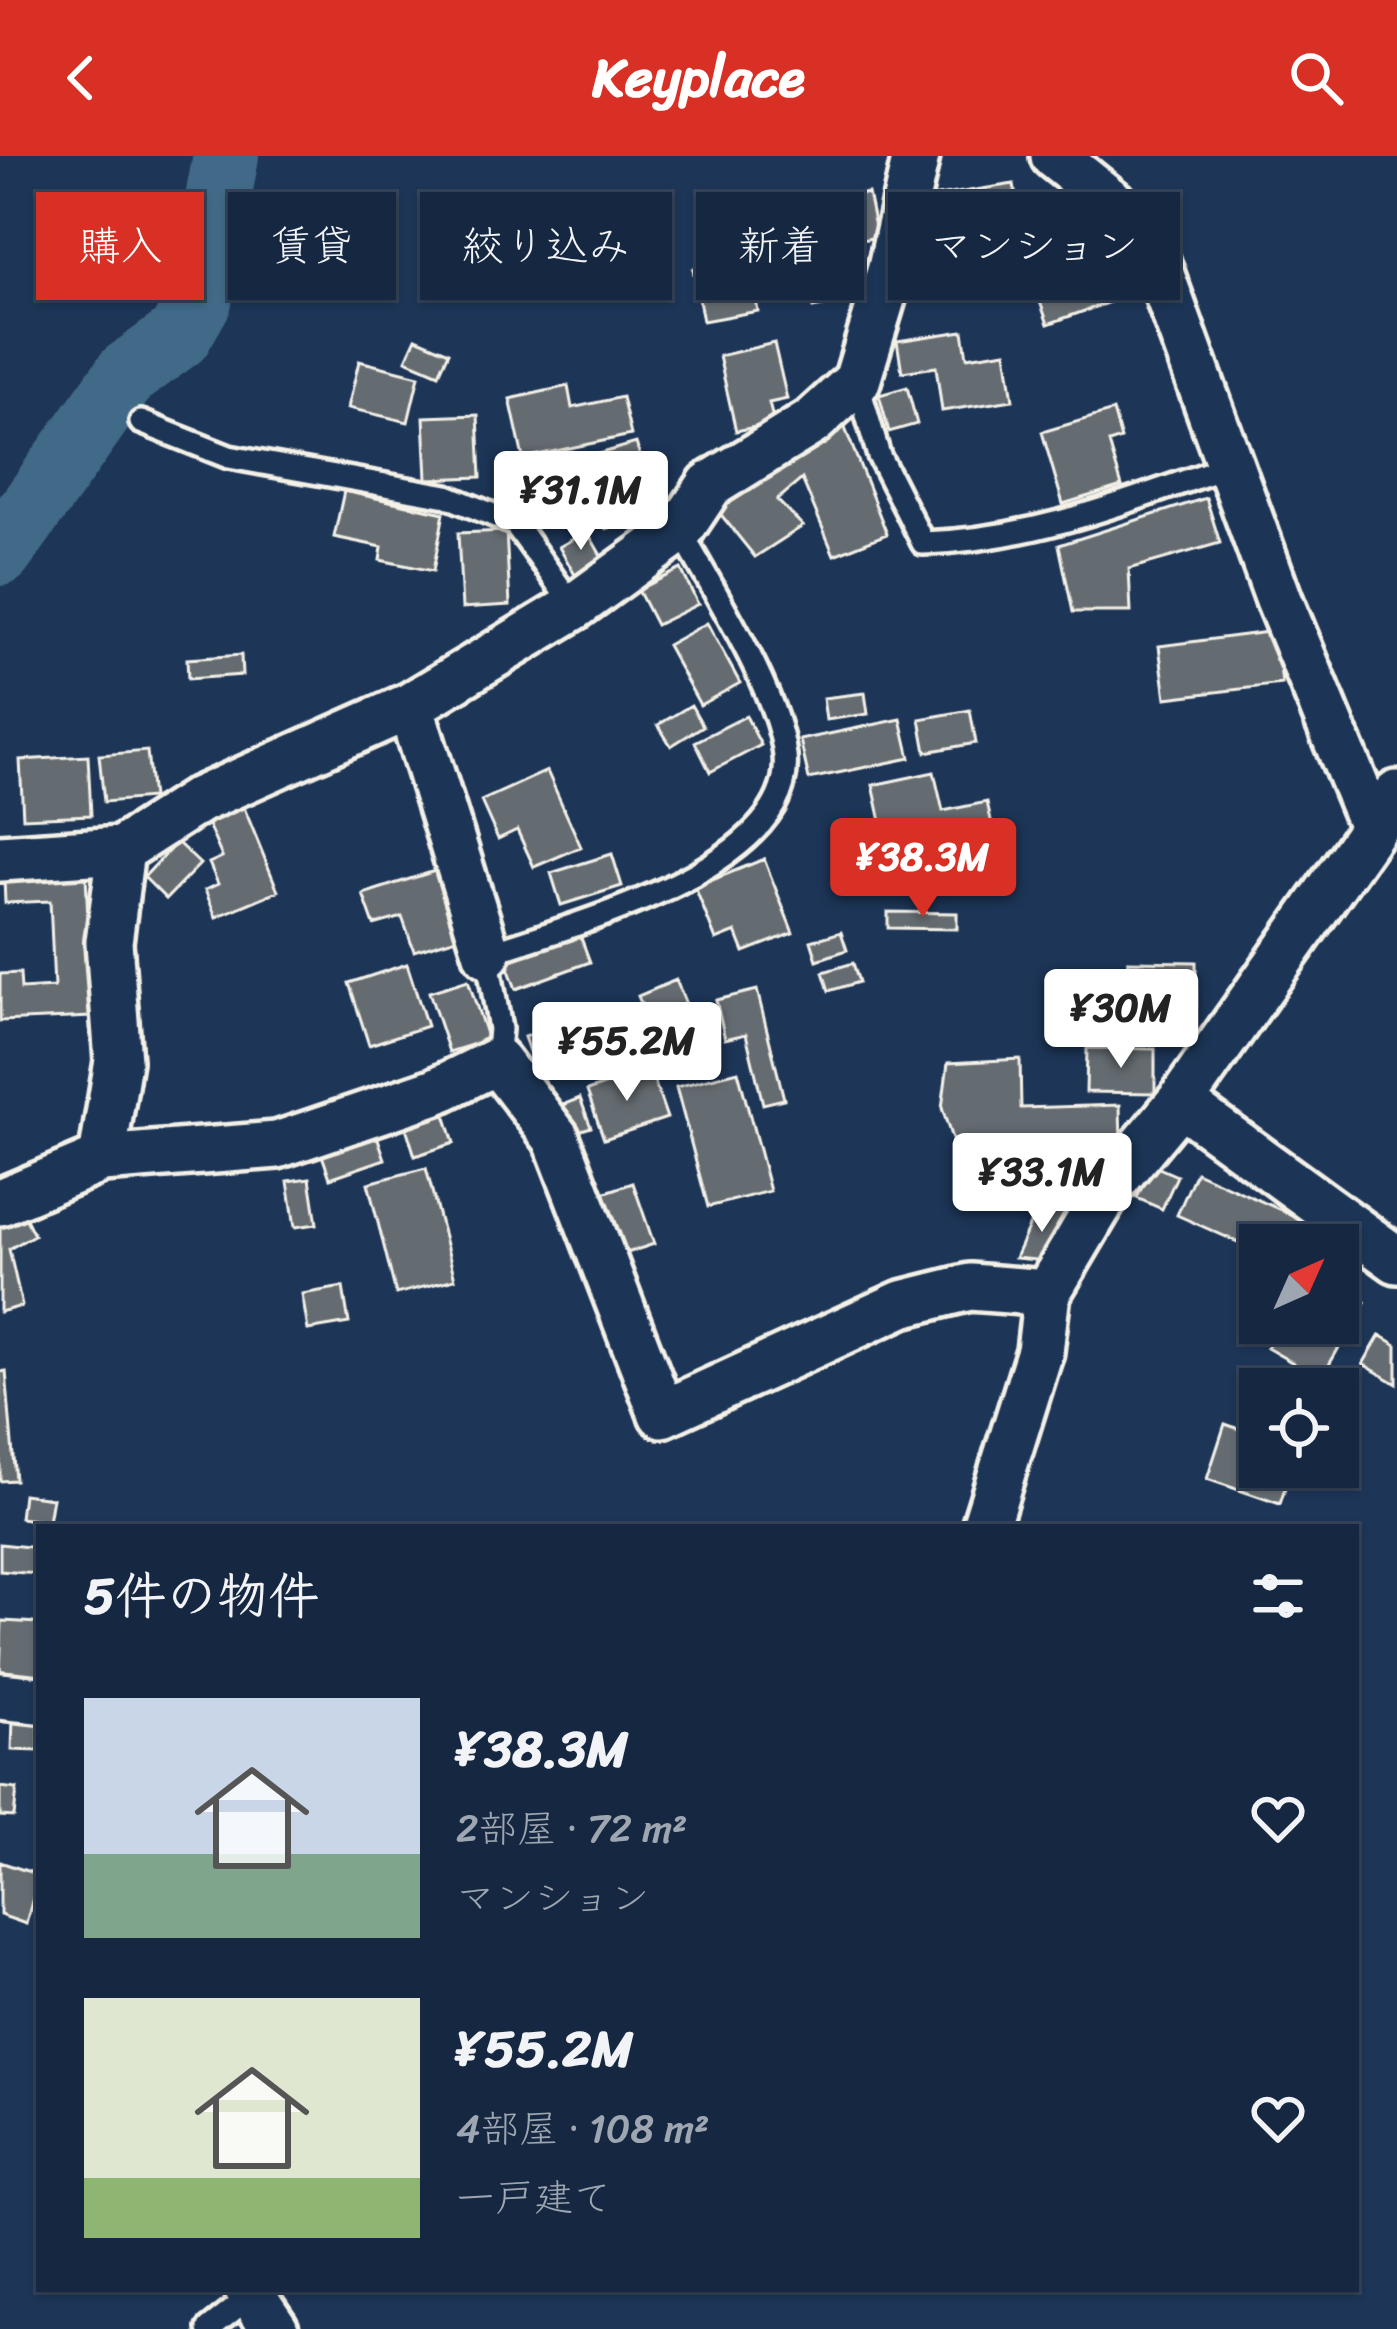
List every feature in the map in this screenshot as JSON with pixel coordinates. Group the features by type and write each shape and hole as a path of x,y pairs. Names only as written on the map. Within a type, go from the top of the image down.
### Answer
{"street":[{"path":"0,858 121,850 199,800 410,706 574,607 680,530 710,485 812,422 857,381 890,272 916,156"},
{"path":"986,1524 1040,1351 1047,1293 1111,1185 1180,1102 1384,810 1231,465 1154,256 1124,212 1054,156"},
{"path":"410,706 487,954"},
{"path":"102,1159 118,1061 109,942 121,850"},
{"path":"0,1202 102,1159 277,1145 436,1091 497,1061 556,1138 662,1414 902,1304 970,1287 1047,1293"},
{"path":"1180,1102 1397,1260"},
{"path":"0,1696 36,1700"}],"lane":[{"path":"857,381 879,456 923,543 973,542 1056,527 1231,465"},
{"path":"142,422 229,457 448,496 515,524 574,607"},
{"path":"497,1061 500,1029 487,954 679,887 739,847 774,799 785,758 760,682 680,530"},
{"path":"208,2329 258,2304"}],"building":[{"path":"1014,184 1015,192 963,192"},
{"path":"868,193 877,237 864,239 864,194"},
{"path":"699,300 756,300 758,311 703,321"},
{"path":"811,300 852,300 813,308"},
{"path":"1039,300 1115,300 1048,324"},
{"path":"963,331 967,357 1006,351 1013,400 942,411 936,367 902,372 897,341"},
{"path":"416,338 449,352 439,374 406,360"},
{"path":"774,343 787,399 769,403 774,423 736,431 719,356"},
{"path":"359,361 419,376 408,422 348,408"},
{"path":"568,386 572,408 622,397 631,435 523,458 510,399"},
{"path":"907,387 917,424 889,432 879,395"},
{"path":"1113,411 1121,439 1109,443 1122,486 1063,504 1042,432"},
{"path":"478,415 481,477 427,479 424,417"},
{"path":"843,423 887,534 834,555 802,479 777,500 803,526 755,557 718,511"},
{"path":"636,443 658,514 606,529 585,458"},
{"path":"344,491 444,513 433,571 380,560 382,547 334,537"},
{"path":"1206,498 1220,543 1129,569 1131,612 1073,612 1059,545"},
{"path":"506,531 510,605 462,608 458,533"},
{"path":"587,531 603,559 575,575 559,547"},
{"path":"681,569 698,604 656,625 638,590"},
{"path":"707,623 740,683 700,705 667,645"},
{"path":"1276,631 1282,684 1166,698 1159,646"},
{"path":"241,655 242,675 188,679 187,659"},
{"path":"865,693 868,714 826,720 823,698"},
{"path":"691,705 703,726 671,746 658,725"},
{"path":"970,710 976,743 926,752 920,719"},
{"path":"746,716 761,745 710,772 695,742"},
{"path":"901,719 910,758 809,779 800,740"},
{"path":"147,751 152,798 104,802 99,755"},
{"path":"88,756 91,815 23,818 20,760"},
{"path":"547,771 581,847 534,867 517,830 498,839 481,801"},
{"path":"934,772 943,811 987,802 996,843 936,856 940,871 894,881 873,785"},
{"path":"243,805 278,891 216,917 205,890 218,884 209,863 222,857 206,820"},
{"path":"177,842 200,864 166,899 144,877"},
{"path":"612,854 622,886 561,905 551,873"},
{"path":"764,859 793,933 744,952 736,932 716,940 695,887"},
{"path":"438,870 460,937 414,951 402,917 374,925 363,894"},
{"path":"86,874 92,1017 0,1021 0,974 20,973 21,989 54,987 50,901 5,903 4,877"},
{"path":"888,912 957,913 957,929 888,928"},
{"path":"841,932 847,950 817,960 811,941"},
{"path":"580,935 590,962 516,989 506,962"},
{"path":"1128,961 1196,962 1196,1005 1127,1005"},
{"path":"853,963 859,982 829,991 823,972"},
{"path":"407,964 427,1026 369,1045 349,983"},
{"path":"468,980 488,1040 449,1052 429,992"},
{"path":"676,980 692,1019 654,1035 638,996"},
{"path":"757,990 784,1099 763,1104 746,1034 725,1039 716,1000"},
{"path":"573,1020 586,1057 537,1074 524,1037"},
{"path":"1087,1048 1155,1049 1155,1093 1086,1092"},
{"path":"1020,1059 1021,1108 1120,1105 1121,1146 1077,1152 1077,1197 971,1198 942,1108 948,1063"},
{"path":"650,1069 667,1118 604,1139 587,1091"},
{"path":"738,1071 770,1191 708,1207 676,1087"},
{"path":"580,1098 591,1127 573,1133 562,1105"},
{"path":"443,1108 454,1143 415,1156 404,1121"},
{"path":"374,1127 385,1159 330,1178 319,1147"},
{"path":"1152,1165 1177,1176 1162,1209 1137,1198"},
{"path":"426,1168 455,1279 396,1294 368,1183"},
{"path":"1196,1172 1312,1224 1239,1224 1239,1243 1177,1215"},
{"path":"310,1178 317,1224 295,1227 288,1181"},
{"path":"633,1183 654,1244 621,1255 600,1194"},
{"path":"1069,1210 1046,1261 1015,1258 1035,1213"},
{"path":"23,1213 34,1235 9,1249 22,1306 0,1312 0,1224"},
{"path":"343,1287 349,1323 308,1330 302,1294"},
{"path":"1380,1335 1397,1345 1397,1384 1363,1364"},
{"path":"1269,1344 1341,1344 1327,1368 1302,1368 1267,1348"},
{"path":"6,1371 15,1480 0,1481 0,1372"},
{"path":"1225,1424 1239,1429 1239,1488 1285,1488 1280,1504 1207,1479"},
{"path":"23,1494 52,1498 48,1522 20,1518"},
{"path":"0,1544 36,1548 36,1574 0,1571"},
{"path":"2,1621 36,1623 36,1677 0,1676"},
{"path":"13,1717 36,1719 36,1751 12,1750"},
{"path":"0,1787 17,1789 14,1817 0,1816"},
{"path":"0,1862 36,1874 26,1924 0,1915"}],"waterway":[{"path":"0,553 127,374 179,336 199,301 226,156"}]}
